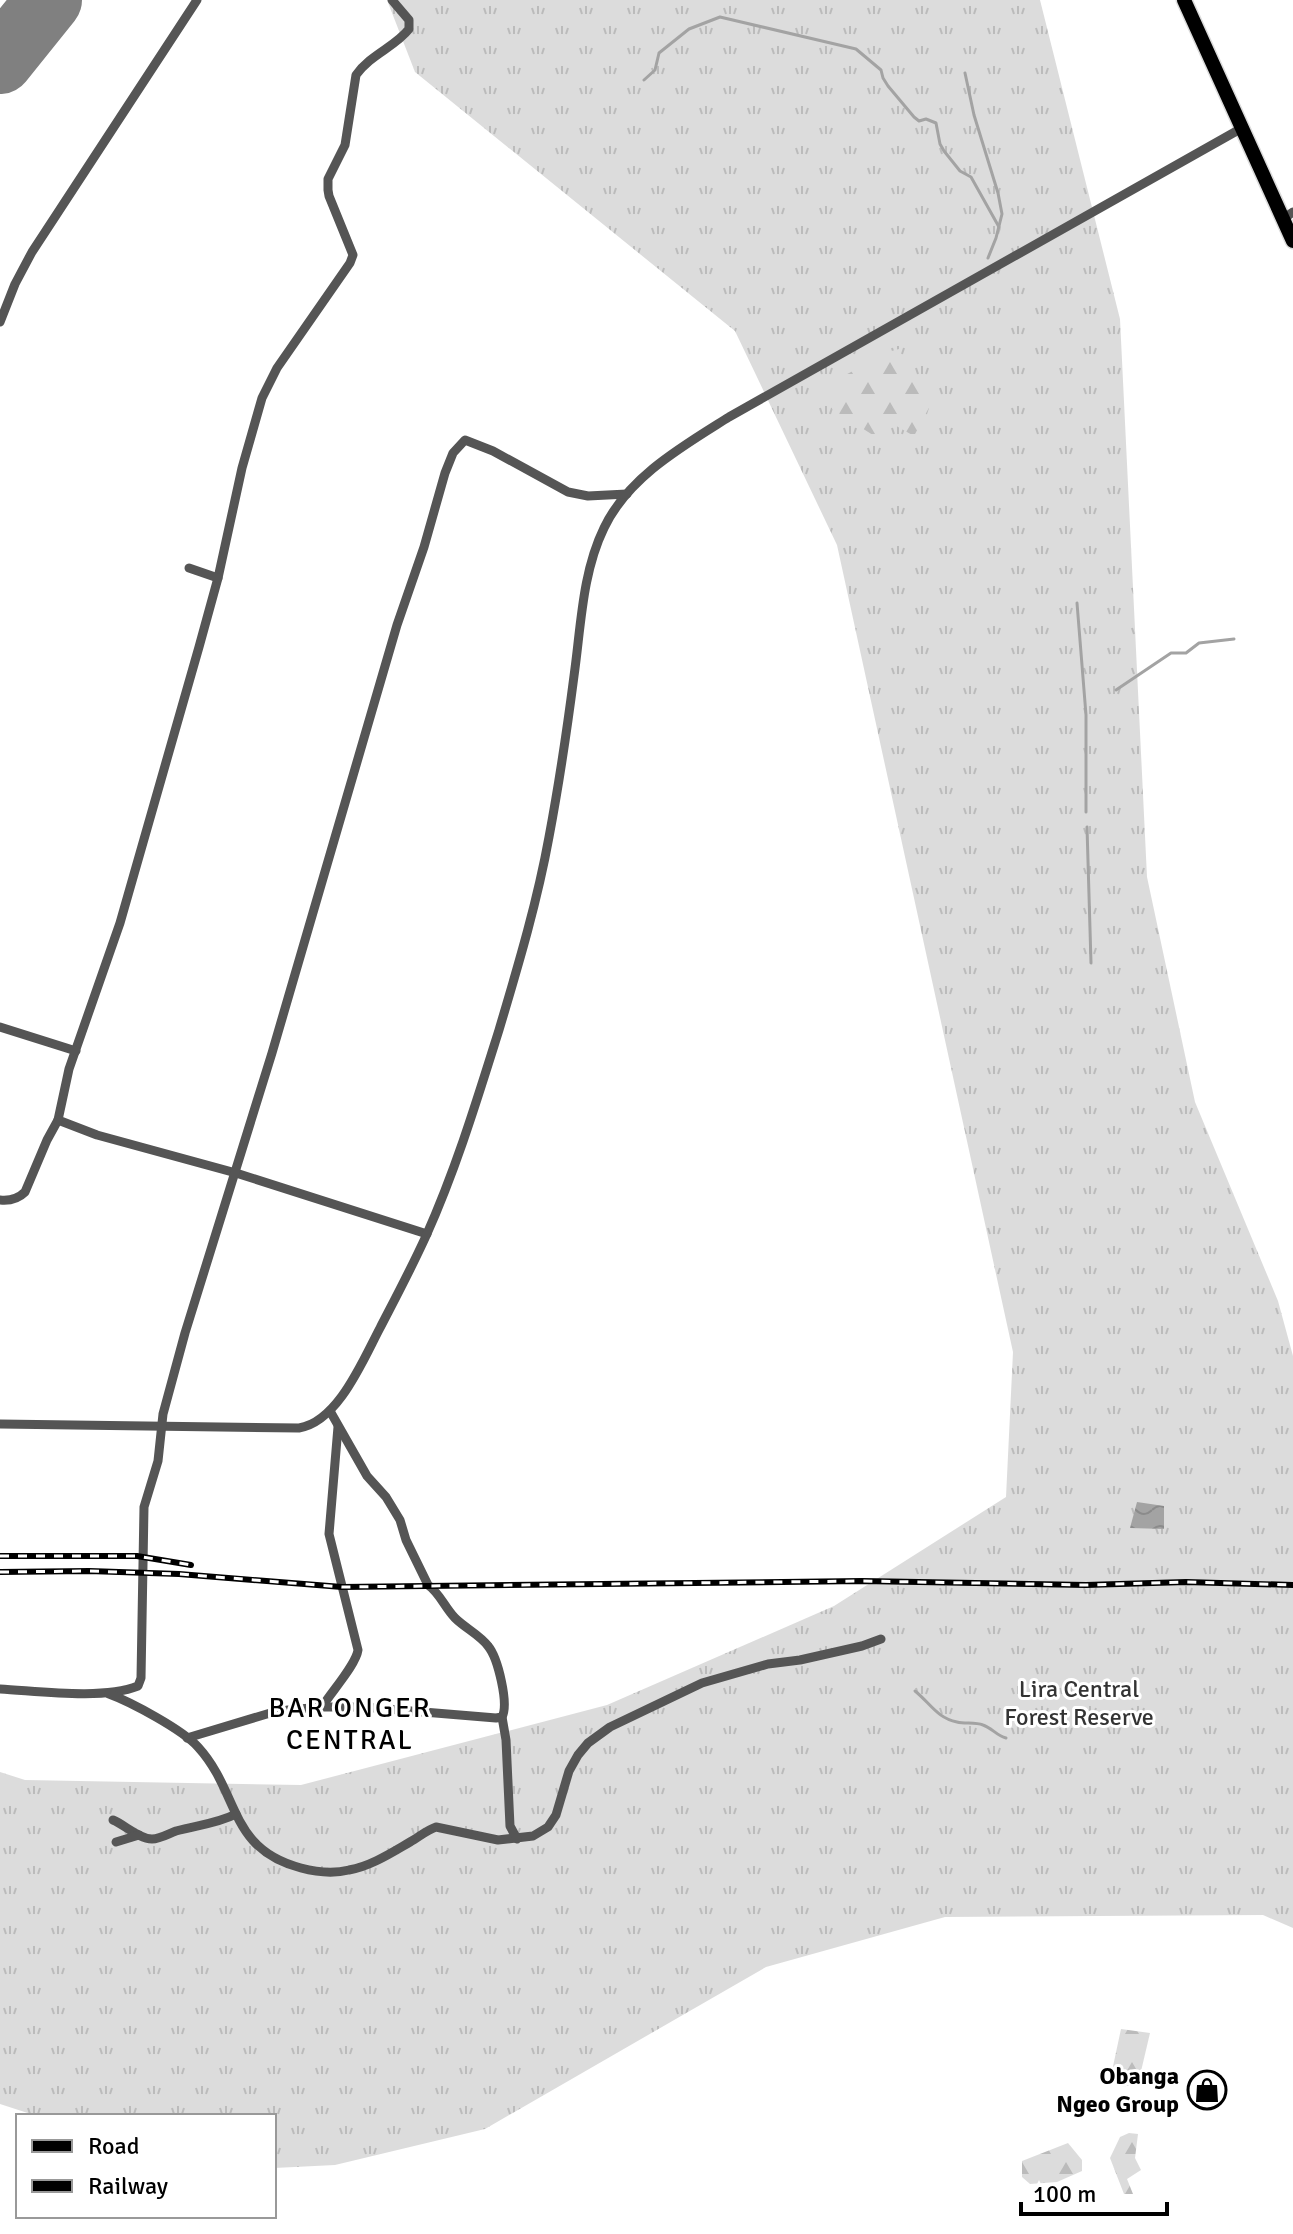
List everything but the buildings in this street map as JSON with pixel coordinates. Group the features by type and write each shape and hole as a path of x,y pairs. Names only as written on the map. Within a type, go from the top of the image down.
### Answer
{"main road":[{"path":"1184,0 1242,128 1288,215 1293,241"}],"street":[{"path":"0,322 32,252 197,0"},
{"path":"0,1200 9,1201 25,1192 58,1120 69,1069 120,923 218,578 242,468 268,385 353,255 329,196 328,179 345,145 356,75 377,53 409,29 409,20 392,0"},
{"path":"0,1424 299,1428 321,1420 330,1411 363,1360 427,1234 473,1112 534,909 552,819 587,580 604,526 627,494 674,452 729,417 1242,128"},
{"path":"0,1689 102,1692 127,1690 138,1686 141,1678 144,1507 158,1461 163,1414 375,698 453,453 465,440 493,451 568,492 588,496 627,494"},
{"path":"189,568 218,578"},
{"path":"0,1027 76,1051"},
{"path":"58,1120 97,1135 236,1173 427,1234"},
{"path":"330,1411 367,1476 386,1497 400,1520 406,1540 428,1585 435,1589 456,1620 491,1649 505,1698 502,1717 510,1826 517,1839"},
{"path":"322,1707 353,1664 358,1650 329,1534 338,1427"},
{"path":"102,1692 123,1699 198,1746 219,1776 246,1833 259,1847 289,1865 317,1872 348,1871 377,1860 436,1827 498,1840 533,1836 548,1827 556,1815 569,1771 578,1755 588,1743 610,1727 702,1683 768,1664 800,1660 881,1639"},
{"path":"187,1738 277,1711 322,1707 502,1717"},
{"path":"113,1820 151,1839 222,1821 236,1814"},
{"path":"498,1840 510,1826"},
{"path":"116,1842 139,1835"}],"green space":[{"name":"Lira Central Forest Reserve","path":"387,0 1040,0 1120,319 1147,877 1195,1102 1278,1301 1293,1356 1293,1928 1263,1915 945,1917 766,1967 485,2129 335,2165 276,2168 276,2114 31,2114 0,2104 0,1772 25,1780 301,1785 607,1705 834,1606 1006,1497 1013,1352 837,545 735,331 415,72"},
{"path":"899,349 903,381 943,381 914,436 891,423 876,437 832,409 838,379"},
{"path":"1121,2029 1150,2033 1138,2084 1121,2087 1112,2071"},
{"path":"1129,2133 1138,2134 1135,2158 1141,2170 1127,2179 1133,2194 1124,2194 1110,2158 1120,2137"},
{"path":"1068,2143 1082,2160 1082,2171 1057,2182 1030,2184 1022,2177 1022,2161"}],"water":[{"path":"1137,1502 1164,1506 1164,1529 1130,1528"}],"waterway":[{"path":"644,80 655,70 659,53 689,29 720,17 856,49 881,70 888,86 914,117 919,121 926,119 936,123 944,151 960,171 971,177 999,227"},
{"path":"965,73 1002,214 988,258"},
{"path":"1077,603 1086,715 1086,812"},
{"path":"1116,690 1171,653 1186,653 1199,643 1234,639"},
{"path":"1087,827 1091,963"},
{"path":"915,1691 944,1717 983,1725 1006,1738"}],"runway":[{"path":"0,61 49,0"}],"railway":[{"path":"0,1556 137,1556 191,1565"},
{"path":"0,1572 179,1574 342,1587 862,1581 1293,1585"}],"place":[{"name":"Obanga Ngeo Group","path":"1207,2090"}],"district":[{"name":"BAR ONGER CENTRAL","path":"350,1723"}]}
